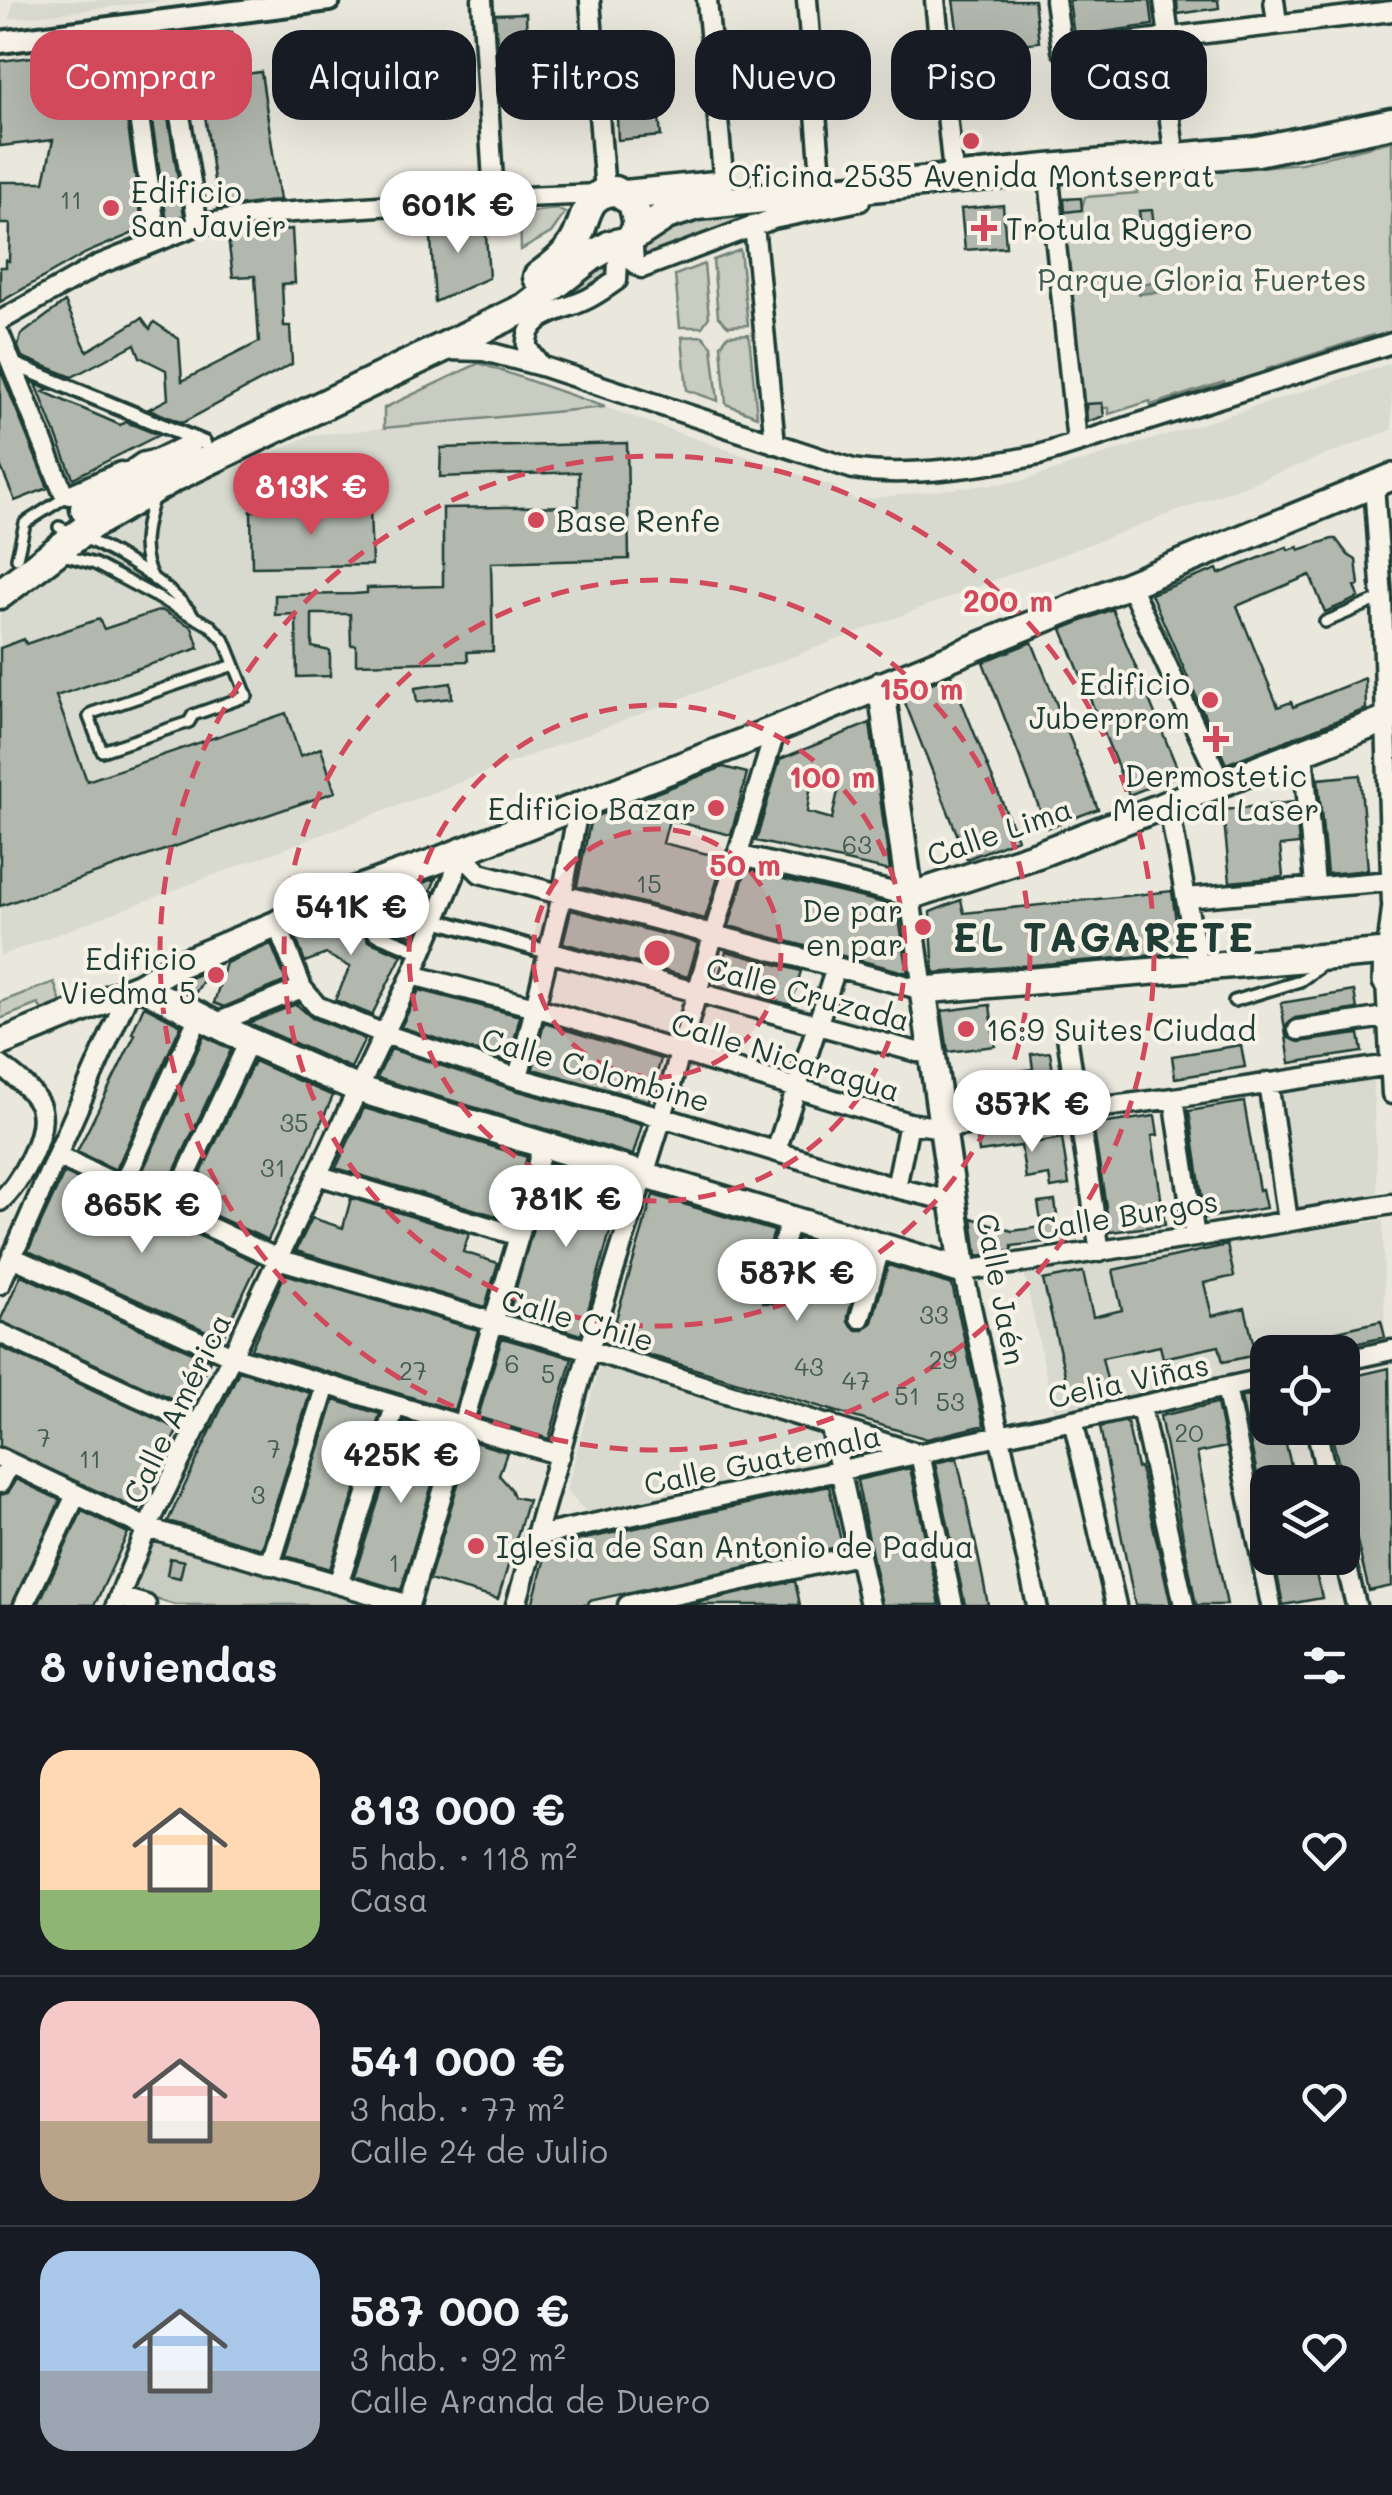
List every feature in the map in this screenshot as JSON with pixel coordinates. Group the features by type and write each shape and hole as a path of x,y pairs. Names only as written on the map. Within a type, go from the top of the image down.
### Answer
{"main road":[{"path":"154,475 160,464 521,290 557,264 600,203 724,185 1278,133 1392,107"},
{"path":"8,564 69,531 154,475 534,312 624,240 666,215 697,206 1048,176 1269,150 1392,124"},
{"path":"600,203 595,240 624,240"},
{"path":"600,203 638,212 624,240"},
{"path":"0,1043 277,924 348,877 1392,463"},
{"path":"307,907 457,864 579,804 766,733 1383,480"},
{"path":"0,594 50,556 69,531"},
{"path":"881,685 889,675 946,650 962,636"},
{"name":"Calle Jaén","path":"881,685 910,896"},
{"name":"Calle Lima","path":"910,896 1039,854 1389,717"},
{"path":"648,761 670,759 725,739 766,733"},
{"path":"457,864 474,840 523,817 546,800"},
{"path":"922,990 1387,952 1389,980"},
{"name":"Calle Burgos","path":"135,988 358,1089 963,1271"},
{"name":"Calle Jaén","path":"922,990 963,1271"}],"street":[{"path":"0,42 329,0"},
{"path":"482,0 494,198"},
{"path":"590,0 600,203"},
{"path":"707,0 724,185"},
{"path":"808,0 821,176"},
{"path":"935,0 952,163"},
{"path":"1055,0 1059,30"},
{"path":"1164,0 1164,30"},
{"path":"1274,0 1280,26 1392,11"},
{"path":"1207,31 1277,22"},
{"path":"142,120 156,240"},
{"path":"178,120 198,225"},
{"path":"1171,120 1173,143"},
{"path":"624,240 634,262 642,268 754,225 858,202 1048,176 1078,442"},
{"path":"550,195 600,203"},
{"path":"0,321 98,266 198,225 264,214 494,198 550,195 600,203"},
{"path":"754,225 775,444"},
{"path":"534,312 526,338 529,354 541,366"},
{"path":"0,335 57,482 69,496 123,471 154,475"},
{"path":"436,351 484,351 541,366 852,469 879,474 1005,462 1392,343"},
{"path":"11,362 204,443"},
{"path":"1383,480 1382,598 1392,881 1387,952"},
{"path":"1129,583 1220,782"},
{"path":"516,1605 681,1052 737,855 766,733"},
{"path":"1303,752 1314,886"},
{"path":"1168,803 1199,968"},
{"path":"518,1078 562,896 579,804"},
{"name":"Calle Lima","path":"737,855 910,896"},
{"path":"457,864 562,896 922,990"},
{"name":"Calle América","path":"117,1601 147,1528 412,975 457,864"},
{"path":"1186,898 1392,881"},
{"name":"Calle Jaén","path":"910,896 922,990"},
{"path":"361,898 374,933 422,952"},
{"name":"Calle Cruzada","path":"436,920 917,1052 934,1053"},
{"path":"122,1187 206,1020 302,988 277,924"},
{"path":"776,1151 836,968"},
{"name":"Calle Nicaragua","path":"412,975 535,1007 909,1123 943,1128 1174,1098 1388,1064"},
{"path":"1389,980 1386,1017 1392,1094"},
{"path":"0,1284 135,988"},
{"name":"Calle Colombine","path":"302,988 317,1006 384,1034 518,1078 951,1201"},
{"path":"1298,1030 1386,1017"},
{"path":"1067,1036 1100,1252"},
{"path":"170,1210 249,1041"},
{"path":"0,1065 20,1081 40,1106 40,1131 28,1166 0,1202"},
{"path":"1268,1082 1288,1221"},
{"path":"1174,1098 1195,1238"},
{"path":"896,1188 909,1123"},
{"path":"0,1483 5,1460 147,1528 409,1605 519,1236 542,1144"},
{"name":"Calle Chile","path":"59,1157 278,1259 589,1350 920,1454"},
{"path":"317,1175 519,1236"},
{"name":"Calle Burgos","path":"963,1271 1195,1238 1392,1204"},
{"path":"770,1291 791,1218"},
{"path":"860,1318 881,1245"},
{"path":"12,1257 232,1356 560,1455"},
{"name":"Calle Jaén","path":"963,1271 1037,1605"},
{"path":"0,1333 199,1425"},
{"path":"1360,1357 1392,1350"},
{"name":"Celia Viñas","path":"999,1436 1250,1382"},
{"path":"270,1565 326,1385"},
{"path":"1226,1388 1272,1605"},
{"path":"338,1584 396,1407"},
{"path":"1141,1407 1184,1605"},
{"path":"1074,1420 1116,1605"},
{"path":"830,1424 870,1605"},
{"name":"Calle Guatemala","path":"537,1536 999,1436"},
{"path":"920,1454 952,1605"},
{"path":"24,1605 76,1495"},
{"path":"628,1605 858,1555"},
{"path":"1349,1575 1356,1605"},
{"path":"117,1601 146,1605"}],"lane":[{"path":"154,475 143,542 146,563 156,583"},
{"path":"8,564 24,523 69,496"},
{"path":"69,531 156,583 221,635 234,665 246,698 193,714 189,722 102,752 89,717 92,713 234,665"},
{"path":"50,556 68,555 96,564 193,615"},
{"path":"1325,622 1382,598"},
{"path":"1234,1001 1311,976 1318,969 1320,958"}],"shaded area":[{"path":"14,0 168,0 9,19"},
{"path":"1192,278 1193,289 1139,294 1138,284"},
{"path":"479,363 834,487 856,500 1021,481 1392,363 1392,430 0,956 0,605 50,565 177,487 236,468 311,435 384,428 384,408"},
{"path":"1373,1080 1378,1198 1296,1209 1278,1092"},
{"path":"1383,1220 1385,1337 1360,1343 1360,1335 1250,1335 1250,1368 1054,1413 1024,1272"},
{"path":"600,1363 818,1428 828,1467 588,1514 566,1491"}],"green space":[{"name":"Parque Gloria Fuertes","path":"1392,141 1392,334 1376,339 1373,335 1267,369 1268,374 1227,387 1224,382 1151,405 1150,401 1109,414 1109,408 1103,408 1102,403 1077,405 1079,376 1064,231 1058,231 1060,212 1081,210 1085,197 1137,193 1137,179 1301,163"},
{"path":"764,208 765,214 642,259 645,243 672,222"},
{"path":"557,209 565,213 551,233 521,250 520,213"},
{"path":"740,250 748,325 728,326 718,316 713,260"},
{"path":"704,264 709,317 702,327 680,327 675,275"},
{"path":"601,265 611,269 608,280 551,304"},
{"path":"749,334 757,416 726,404 721,345 728,335"},
{"path":"703,336 712,346 718,401 687,390 682,337"},
{"path":"479,363 605,407 384,428 384,408"},
{"path":"54,982 61,1003 42,1010 38,1004 0,1019 0,1002"},
{"path":"155,1538 389,1605 175,1605 131,1592"}],"building":[{"path":"953,0 1034,0 1039,42 1031,43 1031,30 957,30"},
{"path":"1069,0 1150,0 1153,25 1073,30"},
{"path":"1177,0 1218,0 1219,8 1178,14"},
{"path":"526,13 527,30 496,30 495,14"},
{"path":"30,57 30,120 127,120 143,229 86,253 0,302 0,267 6,267 6,260 9,261 10,224 0,224 0,182 44,182 53,140 0,146 0,61"},
{"path":"261,72 280,200 218,209 206,120 252,120 252,73"},
{"path":"152,120 168,120 184,215 167,222"},
{"path":"617,120 659,120 661,136 618,140"},
{"path":"1081,198 1082,210 1065,212 1064,199"},
{"name":"Trotula Ruggiero","path":"1003,205 1006,247 965,250 961,209"},
{"path":"1152,210 1154,226 1141,227 1139,211"},
{"path":"485,221 489,278 435,302 430,223"},
{"path":"292,229 295,283 282,284 284,326 290,326 292,364 182,423 149,409 168,399 166,370 140,357 135,344 72,377 22,357 18,347 21,335 65,302 87,351 142,318 150,329 154,322 179,339 182,381 259,342 255,276 233,277 228,238"},
{"path":"0,369 48,488 15,501 0,465"},
{"path":"36,384 49,390 44,392 120,425 126,422 159,435 73,478"},
{"path":"1102,403 1104,416 1087,422 1086,404"},
{"path":"627,443 629,559 491,563 493,651 467,652 468,661 356,664 350,614 312,614 312,647 330,651 330,676 297,677 296,614 275,615 275,595 354,594 367,593 367,588 443,586 443,508 579,506 579,472 440,477 441,448"},
{"path":"370,509 372,565 252,567 251,511"},
{"path":"1332,539 1356,560 1359,585 1355,586 1359,597 1325,612 1310,575 1237,606 1278,707 1291,702 1293,707 1365,678 1366,709 1226,764 1151,594 1217,569 1219,574 1287,547 1299,550"},
{"path":"1112,609 1180,775 1129,795 1062,629"},
{"path":"161,610 192,627 199,648 56,696 87,781 286,713 300,756 321,748 335,792 0,906 0,648 24,639 26,644 99,619 104,629"},
{"path":"1032,642 1098,809 1047,828 983,662"},
{"path":"951,675 1017,839 967,859 902,695"},
{"path":"451,683 452,698 417,702 415,688"},
{"path":"870,723 890,871 756,841 780,759","holes":["841,777 832,819 807,812 810,790"]},
{"path":"723,767 747,773 731,835 669,820 663,843 724,858 705,919 577,886 591,818"},
{"path":"1360,775 1368,870 1327,874 1318,779"},
{"path":"1295,802 1299,844 1280,846 1283,877 1230,882 1223,810"},
{"path":"746,870 897,906 908,973 729,926"},
{"path":"436,878 431,890 434,892 413,936 383,925 373,901"},
{"path":"1172,891 1180,953 934,973 930,912 961,900 964,913"},
{"path":"354,908 368,941 402,955 372,1015 335,1000 350,967 326,954 305,962 294,933"},
{"path":"571,910 698,943 688,977 563,943"},
{"path":"271,944 286,981 224,1007 214,1003 226,963"},
{"path":"726,951 801,971 791,1005 716,985"},
{"path":"210,970 194,995 186,991 183,986 187,979"},
{"path":"419,990 520,1016 509,1062 401,1027"},
{"path":"1354,991 1357,1009 1295,1018 1286,1031 1289,1038 1299,1042 1359,1034 1362,1052 1290,1063 1281,1003"},
{"path":"296,1004 312,1018 365,1039 351,1068 249,1023"},
{"name":"16:9 Suites Ciudad","path":"990,1005 995,1046 948,1052 942,1011"},
{"path":"144,1006 181,1025 116,1170 77,1152 135,1035 132,1033"},
{"path":"544,1023 661,1059 649,1101 533,1069"},
{"path":"204,1036 231,1050 165,1191 139,1179"},
{"path":"1241,1045 1245,1067 1175,1078 1172,1056"},
{"path":"391,1049 515,1090 642,1125 633,1155 377,1078"},
{"path":"1050,1052 1057,1099 1038,1102 1036,1087 1014,1090 1011,1072 1033,1069 1031,1054"},
{"path":"254,1061 333,1096 268,1240 187,1203"},
{"path":"1244,1102 1259,1190 1262,1189 1266,1208 1205,1218 1189,1111"},
{"path":"364,1108 527,1157 510,1220 336,1168"},
{"path":"1155,1116 1158,1135 1152,1136 1165,1225 1110,1232 1093,1125"},
{"path":"1026,1130 1028,1144 1062,1138 1069,1185 1051,1188 1049,1175 1026,1179 1021,1146 979,1152 977,1136"},
{"path":"551,1164 623,1186 581,1335 509,1313"},
{"path":"64,1173 258,1263 222,1338 28,1251"},
{"path":"653,1195 774,1231 757,1288 764,1303 773,1303 781,1296 798,1238 864,1258 848,1316 856,1330 864,1330 872,1322 888,1265 952,1285 984,1425 927,1439 609,1343"},
{"path":"351,1198 469,1234 463,1252 498,1263 485,1307 296,1251 312,1218 343,1228"},
{"path":"1055,1201 1058,1223 1074,1221 1076,1238 1012,1246 1012,1251 977,1256 972,1218 1012,1231 1042,1227 1038,1203"},
{"path":"1227,1245 1234,1276 1204,1283 1212,1316 1245,1308 1251,1335 1250,1356 1223,1362 1219,1346 1163,1358 1160,1346 1102,1358 1109,1388 1070,1396 1043,1280 1083,1272 1093,1317 1122,1310 1113,1270"},
{"path":"285,1274 478,1330 454,1410 251,1349"},
{"path":"21,1275 210,1360 188,1406 0,1321"},
{"path":"1381,1321 1385,1337 1360,1343 1360,1335 1324,1334"},
{"path":"502,1338 572,1358 549,1439 478,1417"},
{"path":"0,1347 178,1429 138,1510 0,1446"},
{"path":"1389,1368 1392,1586 1369,1591 1360,1553 1360,1465 1339,1465 1334,1445 1360,1445 1360,1375"},
{"path":"239,1371 310,1393 262,1549 168,1521"},
{"path":"1250,1395 1250,1440 1241,1397"},
{"path":"334,1400 380,1414 330,1569 286,1556"},
{"path":"1217,1403 1226,1447 1197,1453 1227,1605 1196,1605 1160,1416"},
{"path":"404,1421 447,1434 401,1590 354,1576"},
{"path":"1127,1421 1171,1605 1135,1605 1100,1427"},
{"name":"Iglesia de San Antonio de Padua","path":"471,1441 507,1452 499,1475 514,1497 528,1500 498,1599 429,1580"},
{"path":"1251,1445 1286,1445 1291,1465 1255,1465"},
{"path":"957,1458 988,1605 965,1605 935,1463"},
{"path":"910,1468 940,1605 882,1605 857,1480"},
{"path":"16,1479 60,1500 12,1605 0,1605 0,1495 8,1493"},
{"path":"829,1486 842,1546 589,1601 588,1605 532,1605 548,1547"},
{"path":"82,1511 128,1533 97,1600 94,1605 38,1605"},
{"path":"170,1558 184,1561 180,1578 167,1575"},
{"path":"1277,1575 1316,1575 1322,1598 1283,1605"},
{"path":"795,1581 800,1605 687,1605"}],"place":[{"name":"Oficina 2535 Avenida Montserrat","path":"971,141"},
{"name":"Edificio San Javier","path":"111,208"},
{"name":"Trotula Ruggiero","path":"984,228"},
{"name":"Base Renfe","path":"536,520"},
{"name":"Edificio Juberprom","path":"1210,700"},
{"name":"Dermostetic Medical Laser","path":"1216,739"},
{"name":"Edificio Bazar","path":"716,808"},
{"name":"De par en par","path":"923,927"},
{"name":"Edificio Viedma 5","path":"216,975"},
{"name":"16:9 Suites Ciudad","path":"966,1029"},
{"name":"Iglesia de San Antonio de Padua","path":"476,1546"}],"district":[{"name":"EL TAGARETE","path":"1104,936"}]}
